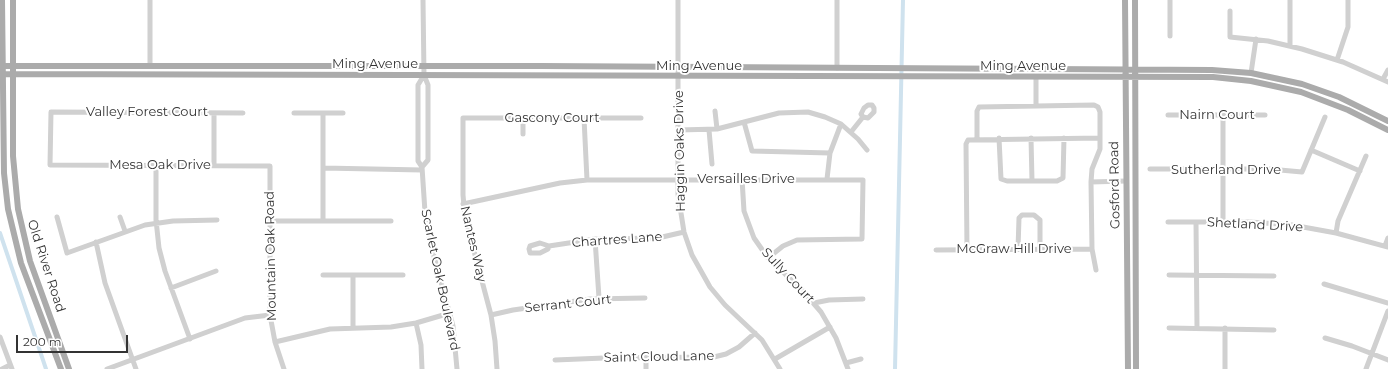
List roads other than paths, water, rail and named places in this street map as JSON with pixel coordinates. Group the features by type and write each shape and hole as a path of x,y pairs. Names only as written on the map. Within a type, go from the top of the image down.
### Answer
{"main road":[{"name":"Old River Road","path":"2,0 1,74 4,173 11,227 21,263 61,369"},
{"name":"Old River Road","path":"12,0 14,173 21,226 30,261 69,369"},
{"name":"Gosford Road","path":"1125,0 1124,69 1128,369"},
{"name":"Gosford Road","path":"1135,0 1136,369"},
{"name":"Ming Avenue","path":"1,66 1212,70 1251,73 1289,81 1320,90 1351,102 1388,121"},
{"path":"803,77 830,73 837,68"},
{"name":"Ming Avenue","path":"1,74 1213,78 1271,84 1301,92 1329,102 1388,130"},
{"path":"1126,181 1131,187 1131,222 1136,230"}],"street":[{"path":"150,0 150,66"},
{"name":"Scarlet Oak Boulevard","path":"422,168 428,160 428,85 424,75 423,0"},
{"name":"Haggin Oaks Drive","path":"678,0 678,179 679,206 684,232 692,255 710,287 725,305 755,333 775,359 780,369"},
{"path":"837,0 837,68"},
{"path":"1170,0 1170,36"},
{"path":"1290,0 1290,46"},
{"path":"1338,60 1347,33 1348,0"},
{"path":"1230,11 1230,36 1290,46 1338,60 1386,80 1388,70"},
{"path":"1251,73 1256,40"},
{"name":"Scarlet Oak Boulevard","path":"424,75 418,85 418,161 422,168 426,227 450,313 455,340 457,369"},
{"path":"1036,78 1036,106"},
{"path":"977,138 977,111 979,107 1094,105 1098,107 1100,112 1100,149 1092,169 1091,182 1092,249 1096,270"},
{"path":"715,111 717,129"},
{"path":"679,130 717,129 778,113 798,111 825,116 840,124 851,132 867,150"},
{"name":"Valley Forest Court","path":"50,165 51,112 243,113"},
{"path":"214,113 214,165"},
{"path":"294,113 343,113"},
{"path":"323,113 323,221"},
{"name":"Nairn Court","path":"1168,115 1265,115"},
{"path":"1222,115 1223,222"},
{"path":"851,132 863,117"},
{"path":"1325,117 1311,150 1360,171"},
{"name":"Gascony Court","path":"463,118 641,118"},
{"name":"Nantes Way","path":"463,118 463,204 467,228 491,315 497,369"},
{"path":"523,118 523,134"},
{"path":"584,118 587,180"},
{"path":"744,122 752,151 830,154"},
{"path":"827,180 830,154 840,124"},
{"path":"709,130 712,164"},
{"path":"967,250 966,144 968,140 977,138 1100,138"},
{"path":"999,138 1001,179 1007,181 1057,181 1063,178 1064,138"},
{"path":"1031,138 1032,181"},
{"name":"Sutherland Drive","path":"1150,170 1274,169 1302,172 1311,150"},
{"path":"1336,233 1338,221 1366,156"},
{"name":"Mesa Oak Drive","path":"50,165 270,166"},
{"path":"156,165 156,223 161,260 190,339"},
{"name":"Mountain Oak Road","path":"270,166 270,315 275,342 284,369"},
{"path":"323,168 422,168"},
{"name":"Sully Court","path":"742,179 743,202 747,220 754,238 768,258 814,303 830,327 847,366"},
{"name":"Versailles Drive","path":"463,204 560,183 587,180 862,180 862,239 797,240 784,246 768,258"},
{"path":"1091,182 1126,181"},
{"path":"1018,249 1019,218 1022,215 1034,215 1039,218 1040,249"},
{"path":"120,216 125,231"},
{"path":"57,217 67,253 125,231 156,223 188,220 217,220"},
{"path":"270,221 391,221"},
{"name":"Shetland Drive","path":"1168,222 1275,224 1336,233 1386,246"},
{"path":"1196,222 1197,328"},
{"name":"Chartres Lane","path":"549,246 595,239 658,238 684,232"},
{"path":"1386,246 1388,238"},
{"path":"595,239 599,298"},
{"path":"96,242 105,283 136,369"},
{"name":"McGraw Hill Drive","path":"936,250 1092,249"},
{"path":"171,288 216,271"},
{"path":"323,275 403,275"},
{"path":"353,275 353,328"},
{"path":"1168,275 1274,276"},
{"path":"1324,284 1388,303"},
{"name":"Serrant Court","path":"491,315 513,310 599,298 645,298"},
{"path":"814,303 829,300 864,299"},
{"path":"1366,369 1388,311"},
{"path":"275,342 330,329 391,327 450,313"},
{"path":"107,369 245,318 270,315"},
{"path":"416,322 421,345 422,369"},
{"path":"775,359 830,327"},
{"path":"1169,328 1274,330"},
{"path":"1225,328 1225,369"},
{"name":"Saint Cloud Lane","path":"555,360 705,358 720,356 739,347 755,333"},
{"path":"0,337 11,367 2,369"},
{"path":"1324,338 1372,353 1388,360"},
{"path":"646,358 646,369"},
{"path":"847,366 861,359"}],"waterway":[{"path":"895,369 903,0"},
{"path":"0,233 46,369"}]}
